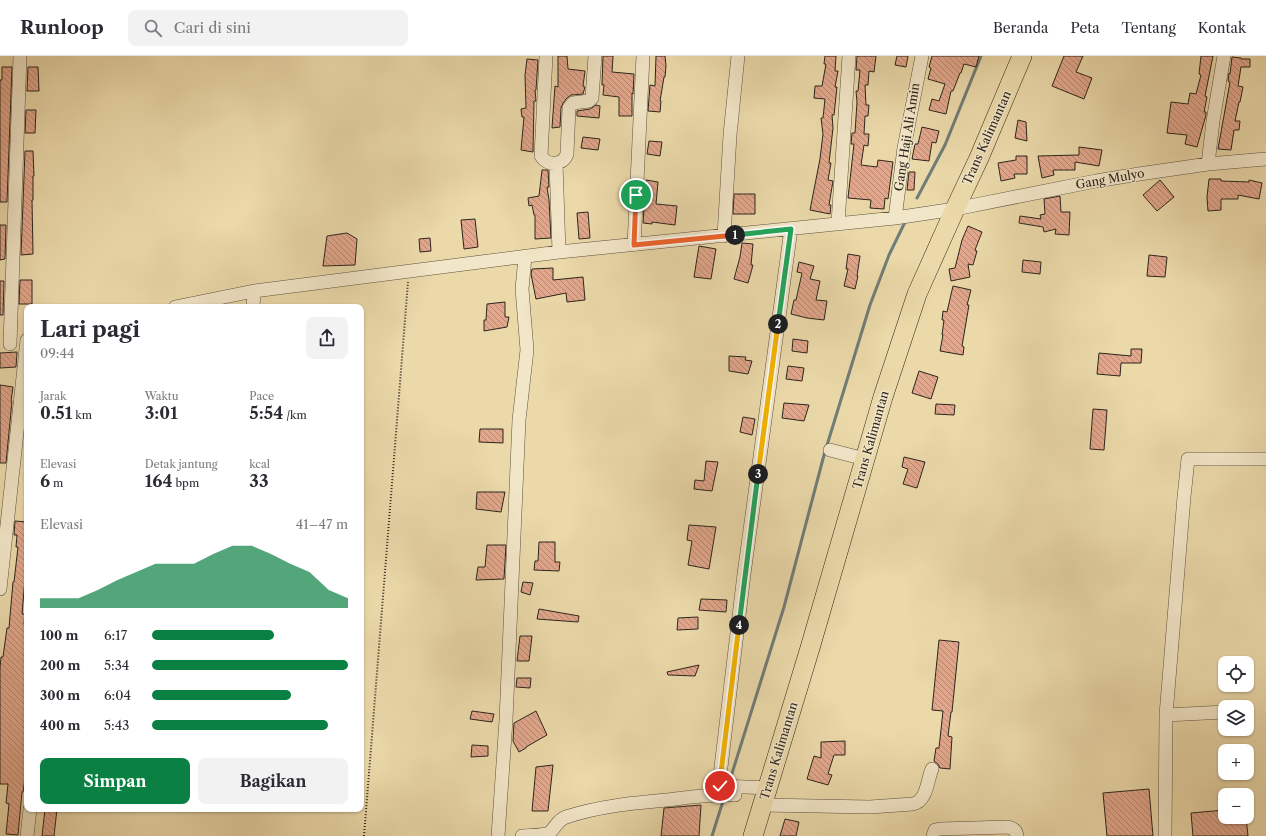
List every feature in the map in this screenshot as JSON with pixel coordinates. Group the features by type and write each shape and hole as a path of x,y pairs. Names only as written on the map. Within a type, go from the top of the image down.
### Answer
{"highway":[{"name":"Trans Kalimantan","path":"753,836 896,356 917,294 979,158 1022,56"}],"street":[{"path":"20,56 5,345 24,341"},
{"path":"546,56 541,156 546,162 556,163 562,162 566,158 567,154 569,108 573,103 589,101 592,98 595,56"},
{"path":"634,245 643,56"},
{"path":"724,236 730,135 738,56"},
{"path":"838,223 849,56"},
{"name":"Gang Haji Ali Amin","path":"898,217 904,148 922,56"},
{"path":"1208,164 1213,121 1224,56"},
{"name":"Gang Mulyo","path":"190,304 254,291 559,252 898,217 955,209 1096,181 1208,164 1266,159"},
{"path":"556,163 559,252"},
{"path":"727,790 720,786 720,781 745,566 791,229"},
{"path":"498,836 506,720 519,420 527,350 522,289 525,257"},
{"path":"253,304 254,291"},
{"path":"0,589 24,368"},
{"path":"830,450 865,459"},
{"path":"1165,836 1166,715 1188,459 1266,459"},
{"path":"1166,715 1218,712"},
{"path":"522,836 541,835 550,832 556,823 564,817 593,809 727,790 765,797 870,807 913,804 918,803 923,796 932,769"},
{"path":"27,836 30,812"},
{"path":"933,836 935,830 940,829 1008,827 1016,831 1017,836"}],"path":[{"path":"364,836 409,271"}],"building":[{"path":"558,56 567,56 568,69 585,71 583,86 585,87 583,94 571,95 567,98 561,108 560,127 552,128 555,86 558,87"},
{"path":"603,56 613,56 612,72 634,74 632,116 619,116 619,97 603,95"},
{"path":"656,56 665,56 666,66 660,101 660,112 648,111 650,85 655,86"},
{"path":"825,56 836,56 835,71 838,71 835,87 837,87 834,115 832,115 833,128 829,163 831,163 828,180 833,181 829,205 831,205 830,214 810,210 820,159 823,134 821,118 823,118 825,99 814,98 815,86 822,86 826,64 824,64"},
{"path":"857,56 876,56 874,72 869,71 868,85 865,85 866,105 869,105 868,116 865,116 864,134 869,134 868,146 864,145 861,165 877,167 878,160 893,162 888,199 885,198 884,209 870,208 871,200 848,198 854,144 851,144 852,133 855,133 857,102 856,91 858,91 860,70 856,70"},
{"path":"897,56 908,56 906,67 895,65"},
{"path":"932,56 979,56 976,67 964,64 953,91 951,91 946,114 929,110 932,99 939,101 945,84 928,79"},
{"path":"1064,56 1083,56 1076,72 1092,78 1084,99 1052,86"},
{"path":"1201,56 1213,56 1205,96 1207,97 1204,112 1206,112 1206,115 1197,147 1185,144 1187,135 1167,133 1171,102 1188,104 1190,93 1196,94 1201,75 1199,74"},
{"path":"1232,57 1250,59 1250,67 1241,67 1238,86 1243,87 1235,121 1240,121 1239,130 1234,130 1231,150 1218,149 1230,82 1228,81"},
{"path":"527,59 538,60 535,90 536,101 534,101 533,152 521,150 524,117 522,117 521,109 526,108 525,75"},
{"path":"2,67 12,67 7,202 0,202 0,80 2,80"},
{"path":"28,67 38,67 39,91 27,91"},
{"path":"596,105 600,106 599,118 577,116 577,111 590,109"},
{"path":"26,110 36,110 35,133 25,133"},
{"path":"1018,120 1026,122 1027,141 1015,138"},
{"path":"922,127 939,131 936,143 932,142 929,161 912,159 915,144 918,144"},
{"path":"583,137 600,139 598,150 581,148"},
{"path":"649,141 662,142 660,156 647,154"},
{"path":"1079,147 1102,150 1099,166 1075,162 1075,170 1053,170 1054,175 1042,178 1038,156 1079,155"},
{"path":"25,151 33,151 33,254 21,255"},
{"path":"1016,156 1027,156 1027,174 1014,174 1015,178 1001,181 998,163 1016,160"},
{"path":"542,170 548,170 549,187 547,187 551,238 535,239 535,215 532,205 529,206 528,198 539,196"},
{"path":"909,172 915,172 914,190 907,190"},
{"path":"1209,179 1249,182 1249,180 1262,183 1259,199 1238,195 1238,199 1221,199 1221,210 1208,211 1207,197"},
{"path":"646,180 658,182 656,204 677,206 675,225 652,222 652,224 643,223"},
{"path":"1160,180 1174,197 1157,211 1143,195"},
{"path":"734,194 755,194 755,214 733,214"},
{"path":"1060,196 1061,212 1070,212 1069,235 1055,234 1056,229 1044,232 1043,227 1019,223 1020,216 1041,219 1040,215 1045,214 1044,199"},
{"path":"588,212 590,238 579,239 577,213"},
{"path":"475,219 478,247 464,249 461,220"},
{"path":"0,225 6,225 5,259 0,260"},
{"path":"968,226 982,232 975,250 977,251 973,265 968,264 970,277 951,281 949,269 955,268 962,240"},
{"path":"347,233 357,239 355,265 323,266 327,236"},
{"path":"430,238 431,251 420,252 419,239"},
{"path":"742,243 753,244 751,265 753,265 748,283 734,279"},
{"path":"699,246 716,249 711,279 694,277"},
{"path":"848,254 860,256 855,289 844,286 848,269 846,269"},
{"path":"1149,255 1167,257 1165,277 1147,276"},
{"path":"1023,260 1041,262 1040,274 1022,272"},
{"path":"799,262 814,266 810,279 820,281 816,300 827,301 824,320 791,314 794,300 796,300 802,273 797,272"},
{"path":"553,268 553,280 583,277 585,300 567,302 566,293 536,299 531,274 532,269"},
{"path":"20,280 32,280 32,304 19,304"},
{"path":"0,281 4,281 3,315 0,315"},
{"path":"953,286 971,290 967,305 969,305 962,346 964,347 963,355 940,351 943,335 943,311 947,312"},
{"path":"505,302 505,317 509,317 507,327 484,331 484,320 486,320 487,304"},
{"path":"793,339 808,341 807,353 792,351"},
{"path":"1131,349 1142,349 1141,363 1121,363 1120,376 1097,374 1099,353 1131,356"},
{"path":"17,352 16,367 0,368 0,353"},
{"path":"729,356 746,357 745,360 752,361 748,374 729,371"},
{"path":"788,366 804,368 802,381 786,379"},
{"path":"919,371 938,377 931,399 912,393"},
{"path":"0,385 13,387 6,463 0,463"},
{"path":"784,403 809,405 804,421 782,418"},
{"path":"936,404 955,405 954,415 935,414"},
{"path":"1093,409 1107,410 1104,450 1090,449"},
{"path":"743,417 755,419 752,435 740,432"},
{"path":"480,429 503,429 503,443 479,442"},
{"path":"904,457 925,462 917,488 903,484 908,469 902,467"},
{"path":"706,461 718,462 712,491 694,489 695,480 704,481"},
{"path":"477,492 505,492 501,512 476,509"},
{"path":"15,521 24,522 24,591 22,614 24,614 24,785 18,835 6,834 9,804 6,803 8,784 0,784 0,668 7,628 9,628 18,547 16,547 17,535 14,535"},
{"path":"689,525 716,527 709,569 688,565 692,541 687,540"},
{"path":"539,542 555,542 555,562 560,562 559,571 534,570 535,561 538,561"},
{"path":"487,545 506,545 504,579 476,580 478,567 485,567"},
{"path":"523,582 533,583 530,595 521,592"},
{"path":"701,599 727,600 726,612 699,610"},
{"path":"539,609 579,616 578,622 537,619"},
{"path":"698,617 698,629 677,630 678,618"},
{"path":"520,636 532,636 529,661 517,661"},
{"path":"939,640 959,642 948,736 952,737 950,769 940,768 934,761 936,748 939,748 943,711 932,710"},
{"path":"699,665 695,676 668,675 667,672"},
{"path":"517,678 531,678 530,688 516,687"},
{"path":"472,711 494,714 492,722 470,719"},
{"path":"536,711 547,735 519,752 513,741 514,723"},
{"path":"845,741 845,755 834,755 828,774 832,775 828,785 807,779 814,756 821,758 821,742"},
{"path":"472,745 488,746 488,756 471,757"},
{"path":"553,765 548,811 532,811 536,767"},
{"path":"1149,789 1153,836 1107,836 1103,793"},
{"path":"701,805 699,836 661,836 664,808"},
{"path":"1218,811 1218,824 1247,824 1248,836 1193,836 1191,813"},
{"path":"45,812 57,812 54,836 42,836"},
{"path":"785,819 799,822 796,836 780,836"}],"waterway":[{"path":"917,198 945,145 981,56"},
{"path":"729,783 784,607 824,455 870,305 889,255 906,220"},
{"path":"712,836 724,798"}],"route":[{"path":"636,195 634,245 791,229 744,574 719,784 720,786"}]}
